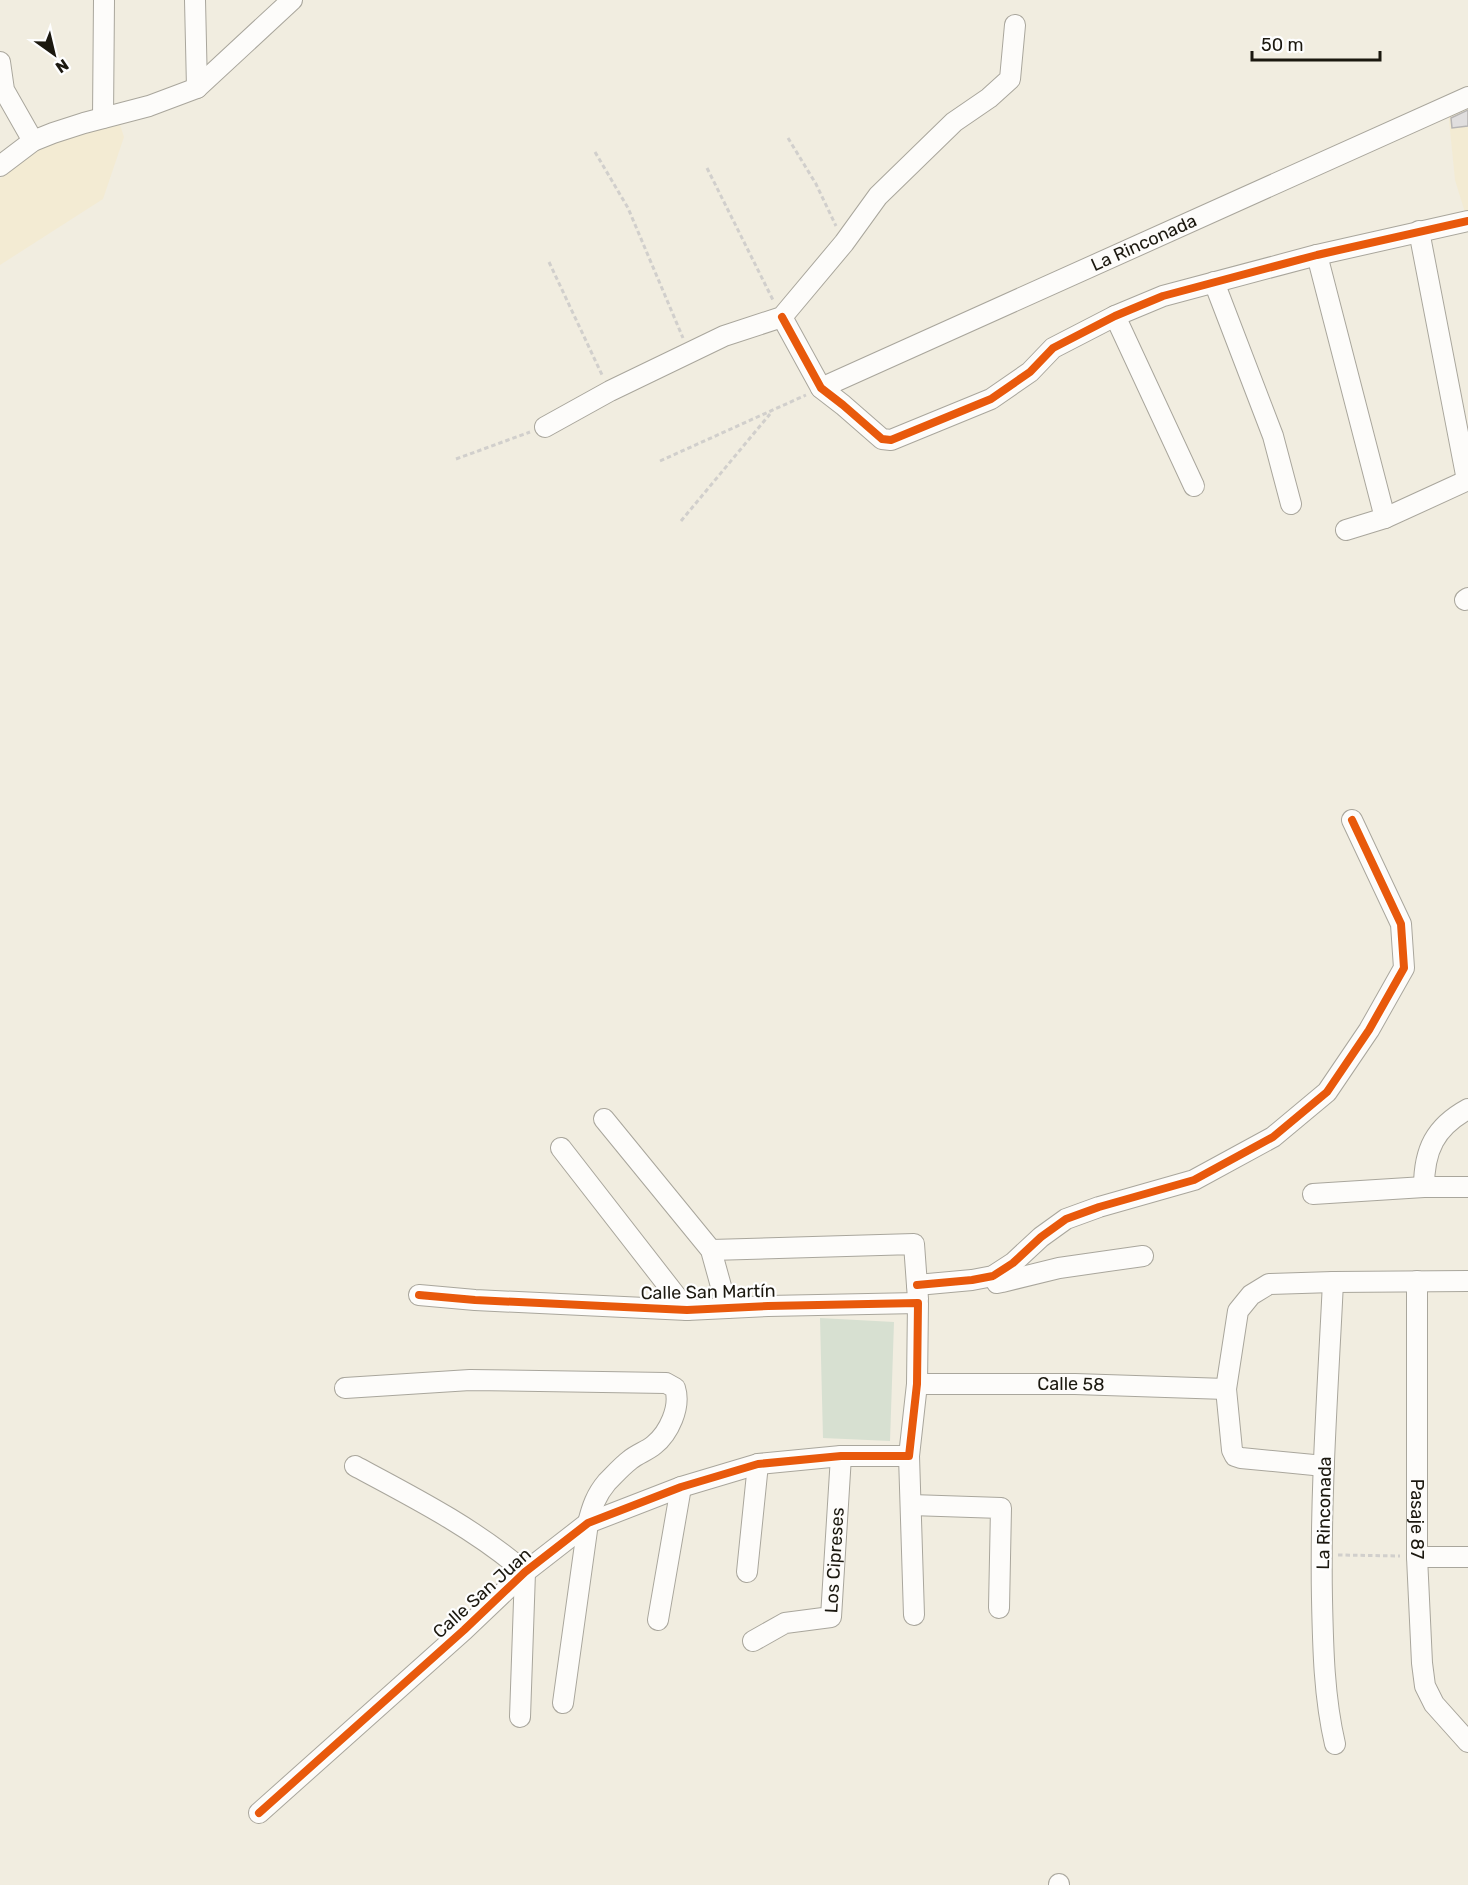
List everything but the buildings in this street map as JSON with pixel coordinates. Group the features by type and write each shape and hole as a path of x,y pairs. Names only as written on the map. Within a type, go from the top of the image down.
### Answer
{"street":[{"path":"103,118 104,0"},
{"path":"195,0 197,88"},
{"path":"0,166 33,141 149,106 197,88 292,0"},
{"path":"545,427 610,391 724,336 782,317 844,243 879,196 954,122 988,99 1010,79 1015,25"},
{"path":"0,62 4,90 33,141"},
{"name":"La Rinconada","path":"821,388 1468,97"},
{"path":"782,317 821,388 882,440 891,440 991,399 1030,372 1053,348 1115,316 1163,296 1317,255 1468,222"},
{"path":"1347,530 1385,518 1467,480 1419,231"},
{"path":"1317,255 1385,518"},
{"path":"1214,282 1273,436 1291,504"},
{"path":"1115,316 1194,486"},
{"path":"1143,1256 1059,1268 997,1283 993,1276 1013,1263 1066,1219 1099,1207 1194,1180 1273,1137 1327,1092 1369,1030 1404,968 1401,924 1352,820"},
{"path":"1424,1187 1424,1164 1434,1140 1452,1118 1468,1109"},
{"path":"604,1119 711,1250 727,1308"},
{"path":"561,1148 687,1310"},
{"path":"1313,1194 1424,1187 1468,1187"},
{"path":"711,1250 914,1244 917,1294 916,1384 909,1456 914,1615"},
{"name":"Calle San Martín","path":"419,1295 475,1300 687,1310 917,1294 993,1276"},
{"name":"Pasaje 87","path":"1417,1281 1417,1557 1425,1686 1434,1704 1468,1742"},
{"path":"1324,1466 1235,1456 1232,1450 1226,1389 1238,1311 1251,1295 1269,1284 1468,1281"},
{"name":"La Rinconada","path":"1333,1282 1321,1555 1323,1648 1329,1715 1335,1744"},
{"path":"345,1388 521,1379 666,1383 675,1388 677,1395 675,1411 666,1432 654,1445 631,1459 607,1482 594,1500 588,1524 563,1703"},
{"name":"Calle 58","path":"916,1384 1075,1384 1226,1389"},
{"name":"Calle San Juan","path":"259,1813 464,1630 525,1572 588,1524 681,1487 758,1464 841,1456 909,1456"},
{"name":"Los Cipreses","path":"753,1641 785,1623 831,1617 841,1456"},
{"path":"747,1572 758,1464"},
{"path":"355,1466 499,1549 525,1572 520,1717"},
{"path":"658,1620 681,1487"},
{"path":"911,1505 1001,1508 999,1608"},
{"path":"1417,1557 1468,1557"}],"path":[{"path":"788,138 816,184 844,243"},
{"path":"596,152 628,208 689,354"},
{"path":"707,168 782,317"},
{"path":"549,262 610,391"},
{"path":"660,461 821,388"},
{"path":"681,521 772,412"},
{"path":"456,459 545,427"},
{"path":"1321,1555 1417,1557"}],"shaded area":[{"path":"1468,101 1467,219 1455,180 1448,110"},
{"path":"120,125 124,137 103,199 0,265 0,179 51,141"}],"green space":[{"path":"820,1318 894,1322 890,1441 823,1438"}],"cycle path":[{"path":"782,317 821,388 882,439 891,440 991,399 1030,372 1053,348 1115,316 1163,296 1317,255 1468,221"},
{"path":"917,1285 993,1276 1013,1263 1041,1237 1066,1219 1099,1207 1194,1180 1273,1137 1327,1092 1369,1030 1404,968 1401,924 1352,820"},
{"path":"259,1813 464,1630 525,1572 588,1523 681,1487 758,1464 841,1456 909,1456 917,1384 918,1303 687,1310 475,1300 419,1295"}]}
